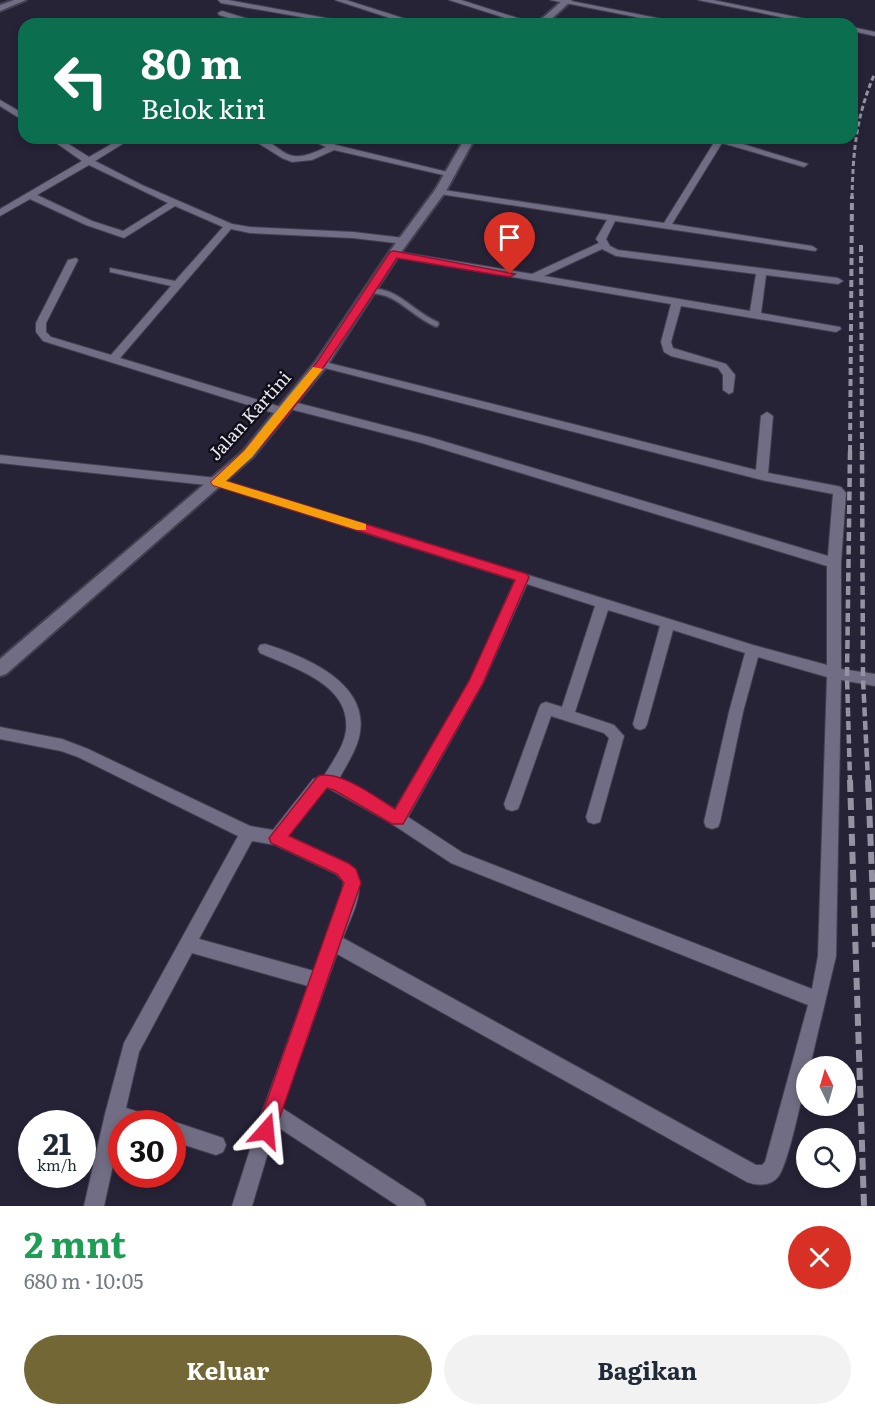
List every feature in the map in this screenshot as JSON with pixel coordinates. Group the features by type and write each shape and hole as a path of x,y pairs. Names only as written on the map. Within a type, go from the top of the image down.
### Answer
{"street":[{"path":"0,8 22,0"},
{"path":"339,0 398,18"},
{"path":"453,0 512,18"},
{"path":"554,0 651,18"},
{"path":"702,0 795,18"},
{"path":"221,1 312,18"},
{"path":"548,18 567,2"},
{"path":"349,3 350,18"},
{"path":"222,14 235,18"},
{"path":"858,30 874,34"},
{"path":"0,102 18,114"},
{"path":"62,144 88,161 174,203 229,226 250,230 353,235 404,241"},
{"path":"0,213 118,144"},
{"path":"265,144 297,161 310,160 333,147"},
{"path":"326,144 452,174"},
{"name":"Jalan Kartini","path":"0,669 248,454 287,409 321,364 394,254 441,191 467,144"},
{"path":"667,225 714,144"},
{"path":"734,144 804,164"},
{"path":"441,191 812,249"},
{"path":"31,196 88,223 124,235 174,203"},
{"path":"613,217 601,239 603,245 610,251 635,257 838,281"},
{"path":"113,359 229,226"},
{"path":"533,278 603,245"},
{"path":"394,254 676,304 836,329"},
{"path":"73,260 40,323 41,332 47,339 287,409 425,440 834,563"},
{"path":"114,270 179,285"},
{"path":"755,316 761,271"},
{"path":"676,304 666,342 668,350 675,354 723,366 729,375 729,390"},
{"path":"321,364 762,476 829,488 840,493 834,563 829,939 818,1000 774,1166 763,1176 754,1175 333,942"},
{"path":"762,476 767,416"},
{"path":"0,459 217,482 753,650 834,673 875,680"},
{"path":"398,819 476,683 523,577"},
{"path":"567,715 603,603"},
{"path":"640,724 668,624"},
{"path":"265,649 331,680 350,702 353,731 329,781"},
{"path":"712,822 736,712 753,650"},
{"path":"512,804 546,708 609,729 617,736 594,817"},
{"path":"0,733 63,745 83,753 248,834 277,838 350,875 353,883 351,892 271,1112 242,1206"},
{"path":"277,838 318,784 329,781 398,819 457,858 818,1000"},
{"path":"115,1110 130,1049 248,834"},
{"path":"188,944 320,981"},
{"path":"271,1112 416,1206"},
{"path":"186,1135 216,1144"},
{"path":"94,1206 108,1142"}],"lane":[{"path":"369,291 387,290 394,293 411,311 436,324"}],"railway":[{"path":"858,129 875,73"},
{"path":"852,198 856,144"},
{"path":"850,452 852,196"},
{"path":"861,245 862,452"},
{"path":"850,451 847,676 850,781"},
{"path":"862,451 863,679 868,781"},
{"path":"850,780 864,1206"},
{"path":"868,780 875,947"}],"slow traffic":[{"path":"317,369 248,454 217,482 362,527"}],"route":[{"path":"266,1131 353,883 350,875 342,868 277,838 318,784 323,781 337,783 398,819 476,683 523,577 217,482 248,454 290,405 321,364 394,254 510,274"}]}
